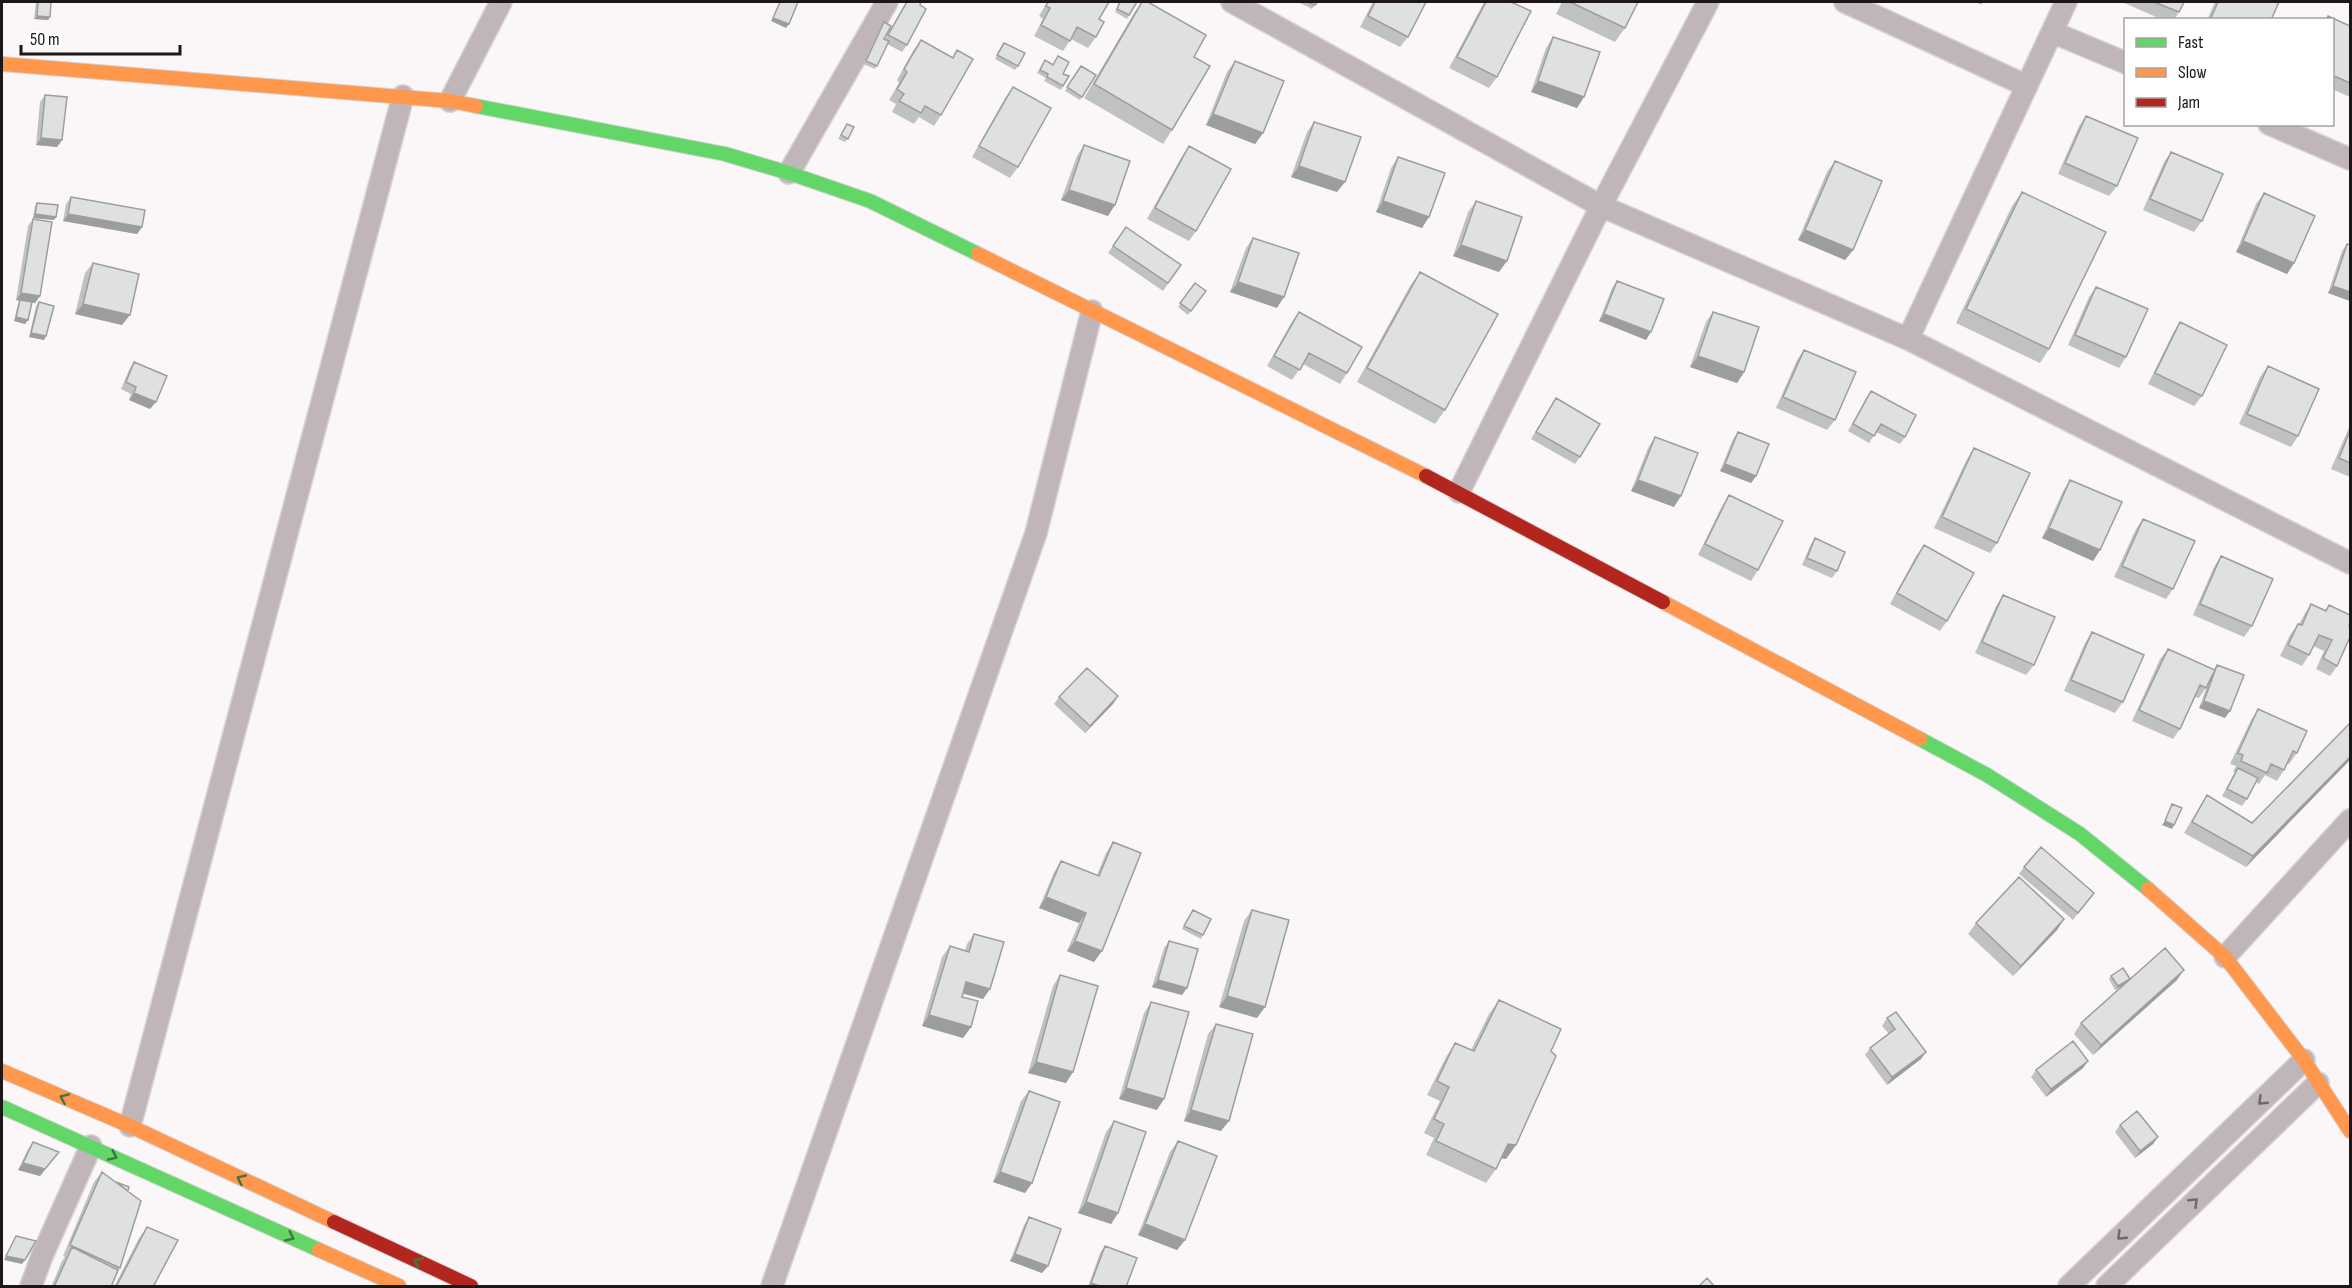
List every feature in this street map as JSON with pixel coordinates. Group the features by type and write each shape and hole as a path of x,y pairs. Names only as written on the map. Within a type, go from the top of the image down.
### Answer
{"street":[{"path":"450,101 501,2"},
{"path":"789,172 887,2"},
{"path":"1232,2 1600,206 1908,339 2350,563"},
{"path":"1459,492 1600,206 1708,2"},
{"path":"1845,2 2027,86"},
{"path":"1908,339 2066,2"},
{"path":"2052,32 2124,62"},
{"path":"2,64 450,101 725,154 789,172 870,201 1459,492 1987,775 2080,834 2156,894 2225,957 2304,1060 2350,1131"},
{"path":"130,1126 403,96"},
{"path":"2274,126 2350,159"},
{"path":"772,1287 1035,533 1092,311"},
{"path":"2225,957 2350,820"},
{"path":"2069,1287 2304,1060"},
{"path":"2,1071 130,1126 471,1287"},
{"path":"2107,1287 2318,1083"},
{"path":"2,1107 399,1287"},
{"path":"31,1287 42,1256 91,1146"}],"building":[{"path":"38,2 51,2 50,17 37,16"},
{"path":"780,2 798,2 789,24 773,18"},
{"path":"907,2 921,2 920,5 926,9 907,45 888,35"},
{"path":"1048,2 1109,2 1099,19 1104,22 1096,37 1077,27 1070,41 1041,25 1050,8 1046,6"},
{"path":"1120,2 1137,2 1129,15 1117,9"},
{"path":"1142,2 1148,2 1206,35 1194,57 1210,66 1172,130 1094,84"},
{"path":"1375,2 1426,2 1408,37 1368,16"},
{"path":"1486,2 1511,2 1531,11 1497,77 1457,57"},
{"path":"1570,2 1638,2 1625,28"},
{"path":"2154,2 2184,2 2179,12"},
{"path":"2218,2 2279,2 2272,18 2211,18"},
{"path":"2334,19 2350,26 2350,83 2334,76"},
{"path":"884,22 891,26 884,39 889,41 877,66 866,61"},
{"path":"1553,37 1600,52 1584,97 1538,81"},
{"path":"921,40 953,58 957,50 973,59 941,115 925,106 921,113 899,101 904,94 897,89 907,72 904,69"},
{"path":"1004,43 1025,53 1018,66 997,55"},
{"path":"1058,56 1069,62 1063,74 1069,76 1063,86 1040,70 1045,60 1053,65"},
{"path":"1235,61 1284,81 1263,133 1213,114"},
{"path":"1081,66 1096,75 1082,97 1067,87"},
{"path":"1013,87 1051,108 1018,167 979,146"},
{"path":"45,95 67,97 62,140 41,138"},
{"path":"2086,116 2138,138 2117,186 2065,163"},
{"path":"1314,122 1361,137 1345,182 1299,166"},
{"path":"847,124 854,127 848,139 841,135"},
{"path":"1084,145 1130,161 1115,205 1069,190"},
{"path":"1189,146 1231,169 1196,231 1155,208"},
{"path":"2171,152 2223,174 2202,221 2150,199"},
{"path":"1398,157 1445,173 1429,217 1383,201"},
{"path":"1835,161 1882,181 1853,250 1805,230"},
{"path":"2022,192 2106,232 2049,349 1966,309"},
{"path":"2264,193 2315,216 2294,263 2243,241"},
{"path":"71,197 145,210 142,227 68,214"},
{"path":"1476,201 1522,217 1507,261 1461,245"},
{"path":"37,203 58,205 56,217 35,214"},
{"path":"33,219 52,222 40,296 21,293"},
{"path":"1126,227 1181,265 1168,283 1113,246"},
{"path":"1253,238 1299,253 1284,297 1238,282"},
{"path":"2347,244 2350,245 2350,292 2333,286"},
{"path":"93,263 139,274 130,315 83,304"},
{"path":"1420,272 1498,314 1445,410 1367,368"},
{"path":"1617,281 1664,299 1651,332 1604,314"},
{"path":"1195,283 1206,291 1191,311 1180,303"},
{"path":"2096,287 2148,309 2126,357 2075,335"},
{"path":"20,300 32,302 28,320 16,317"},
{"path":"39,302 54,306 46,336 31,333"},
{"path":"1299,312 1362,347 1347,373 1309,353 1300,370 1274,356"},
{"path":"1713,312 1759,327 1744,372 1698,356"},
{"path":"2180,322 2227,345 2202,396 2155,373"},
{"path":"1804,350 1856,372 1835,420 1783,397"},
{"path":"134,362 167,376 156,402 134,393 136,387 126,382"},
{"path":"2268,366 2319,389 2298,436 2247,414"},
{"path":"1871,391 1916,415 1905,437 1881,424 1874,436 1853,424"},
{"path":"1556,398 1600,424 1580,457 1536,432"},
{"path":"2350,431 2350,463 2339,458"},
{"path":"1738,432 1769,444 1756,476 1725,464"},
{"path":"1655,437 1698,453 1681,496 1638,480"},
{"path":"1974,448 2030,473 1997,543 1942,517"},
{"path":"2070,480 2122,502 2100,550 2049,528"},
{"path":"1729,495 1783,521 1758,570 1705,544"},
{"path":"2143,519 2195,541 2173,589 2122,566"},
{"path":"1815,538 1845,552 1837,571 1807,558"},
{"path":"1924,545 1974,573 1947,621 1897,593"},
{"path":"2221,556 2273,579 2252,626 2200,604"},
{"path":"2003,595 2055,617 2034,665 1982,642"},
{"path":"2311,604 2326,611 2329,605 2350,615 2350,637 2337,666 2323,658 2332,640 2319,635 2309,655 2288,645 2298,624 2302,625"},
{"path":"2092,632 2144,655 2123,702 2071,680"},
{"path":"2168,649 2215,670 2206,688 2200,685 2180,729 2139,710"},
{"path":"2217,665 2244,675 2230,711 2204,701"},
{"path":"1087,668 1118,696 1090,726 1059,697"},
{"path":"2258,709 2307,731 2297,753 2293,751 2284,770 2271,764 2267,773 2241,761 2243,755 2238,753"},
{"path":"2350,723 2350,757 2253,856 2192,822 2207,795 2252,823"},
{"path":"2238,768 2258,778 2247,799 2227,789"},
{"path":"2172,804 2182,808 2174,825 2165,821"},
{"path":"1113,842 1141,853 1102,951 1075,941 1086,913 1046,897 1061,861 1099,876"},
{"path":"2041,847 2094,893 2078,913 2024,867"},
{"path":"2019,877 2064,919 2021,966 1976,923"},
{"path":"1193,910 1211,919 1203,935 1184,926"},
{"path":"1252,910 1289,920 1265,1007 1227,996"},
{"path":"974,934 1004,942 990,989 966,982 962,997 978,1001 971,1027 929,1015 950,946 969,952"},
{"path":"1169,941 1198,949 1187,988 1158,980"},
{"path":"2165,948 2184,970 2101,1045 2081,1023"},
{"path":"2123,968 2130,979 2118,986 2111,976"},
{"path":"1060,975 1098,986 1073,1072 1036,1062"},
{"path":"1499,1000 1561,1029 1551,1051 1556,1056 1516,1145 1508,1144 1496,1169 1436,1141 1444,1124 1434,1119 1449,1087 1437,1081 1455,1043 1474,1051"},
{"path":"1151,1002 1189,1012 1164,1099 1126,1088"},
{"path":"1896,1012 1926,1052 1892,1077 1870,1048 1895,1029 1887,1018"},
{"path":"1216,1024 1253,1034 1229,1121 1191,1110"},
{"path":"2073,1041 2088,1061 2051,1089 2036,1070"},
{"path":"1029,1091 1060,1102 1032,1183 1000,1172"},
{"path":"2137,1111 2158,1137 2140,1151 2120,1125"},
{"path":"1114,1121 1146,1132 1118,1213 1086,1202"},
{"path":"1178,1141 1217,1156 1185,1240 1145,1224"},
{"path":"33,1142 59,1152 45,1169 23,1163"},
{"path":"102,1172 141,1201 120,1268 70,1245"},
{"path":"116,1182 129,1187 128,1191"},
{"path":"1029,1217 1061,1229 1048,1266 1015,1254"},
{"path":"147,1227 178,1240 153,1287 116,1287"},
{"path":"16,1236 36,1241 25,1260 6,1256"},
{"path":"1105,1246 1137,1258 1126,1287 1102,1287 1091,1283"},
{"path":"72,1247 118,1270 111,1287 54,1287"},
{"path":"1707,1278 1715,1287 1698,1287"}],"traffic: fast":[{"path":"476,106 725,154 870,201 978,254"},
{"path":"1920,739 1987,775 2080,834 2148,889"},
{"path":"2,1107 319,1250"}],"traffic: slow":[{"path":"2,64 450,101 476,106"},
{"path":"978,254 1426,476"},
{"path":"1663,602 1920,739"},
{"path":"2148,889 2225,957 2304,1060 2350,1131"},
{"path":"2,1071 130,1126 334,1222"},
{"path":"319,1250 399,1286"}],"traffic: jam":[{"path":"1426,476 1663,602"},
{"path":"334,1222 471,1286"}]}
